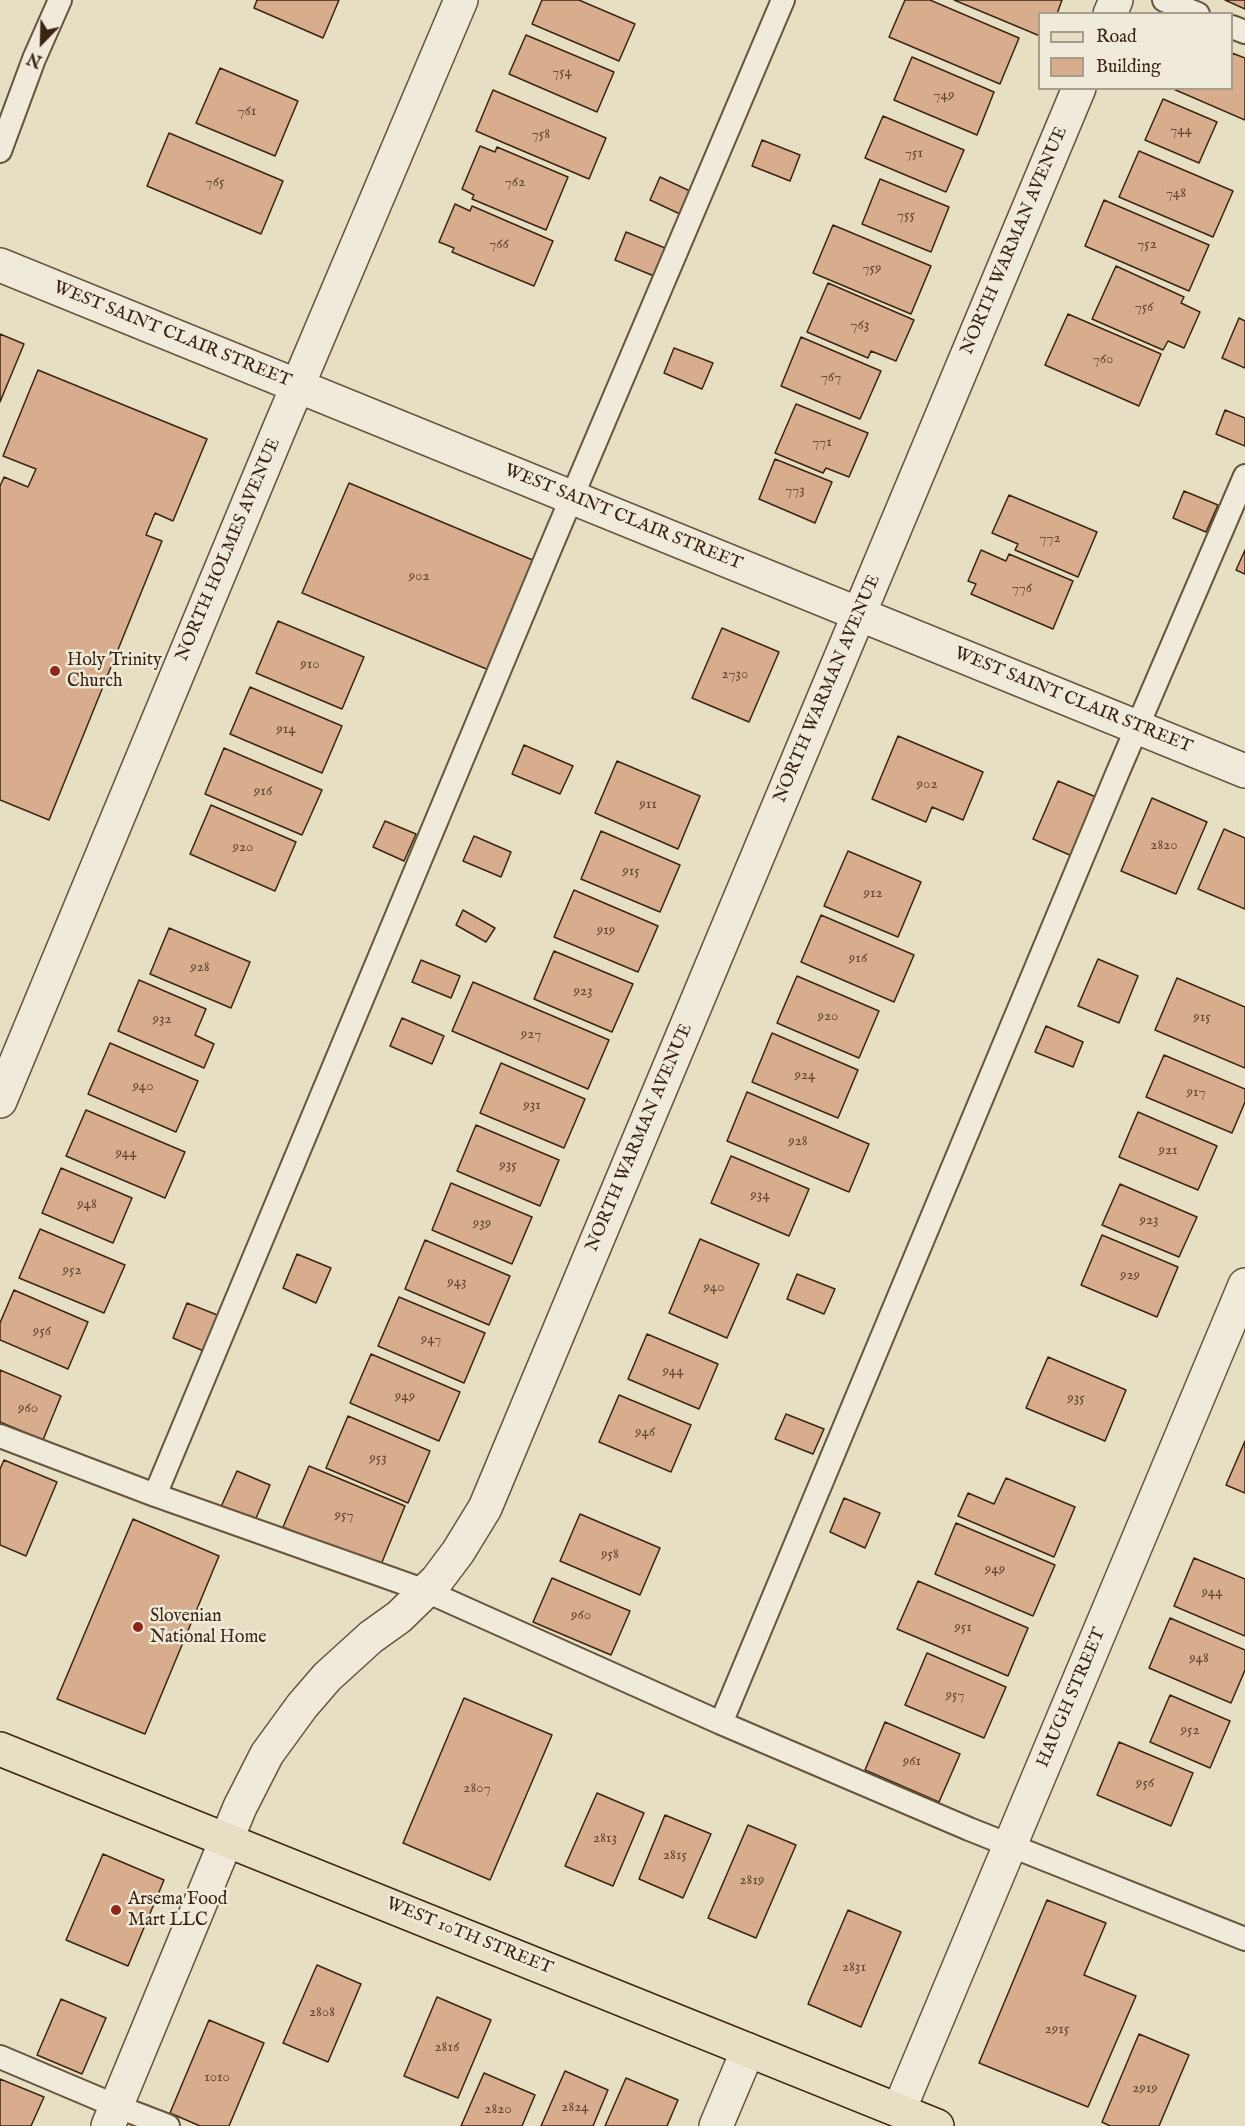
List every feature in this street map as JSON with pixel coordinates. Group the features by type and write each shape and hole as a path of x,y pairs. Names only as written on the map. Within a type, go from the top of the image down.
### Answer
{"main road":[{"name":"WEST 10TH STREET","path":"0,1749 937,2126"}],"street":[{"name":"NORTH HOLMES AVENUE","path":"0,1101 461,0"},
{"name":"NORTH WARMAN AVENUE","path":"112,2116 226,1839 248,1789 267,1754 302,1706 327,1677 356,1650 399,1617 426,1591 458,1552 485,1508 1078,90"},
{"name":"WEST SAINT CLAIR STREET","path":"0,265 1245,771"},
{"name":"HAUGH STREET","path":"900,2110 1245,1285"},
{"path":"716,2126 748,2050"}],"lane":[{"path":"0,151 34,59 60,0"},
{"path":"155,1495 572,497 783,0"},
{"path":"1164,0 1193,12"},
{"path":"721,1723 1137,727 1245,476"},
{"path":"0,1436 155,1495 426,1591 721,1723 1010,1845 1245,1939"},
{"path":"0,2057 112,2116 168,2126"}],"building":[{"path":"257,0 339,0 323,38 254,8"},
{"path":"542,0 579,0 635,24 619,61 532,24"},
{"path":"905,0 930,0 1019,38 1000,84 889,37"},
{"path":"954,0 1062,0 1058,12 1038,12 1038,35"},
{"path":"1225,0 1245,0 1245,9"},
{"path":"526,35 614,72 597,112 509,74"},
{"path":"1233,53 1245,58 1245,120 1176,90 1233,90"},
{"path":"912,57 994,92 977,135 894,100"},
{"path":"220,68 298,101 275,156 196,123"},
{"path":"493,90 606,138 589,179 476,131"},
{"path":"1163,99 1217,122 1199,163 1145,140"},
{"path":"883,116 964,150 946,192 865,158"},
{"path":"169,133 283,181 261,234 147,186"},
{"path":"762,140 800,155 790,181 752,166"},
{"path":"480,146 495,152 497,147 568,177 546,230 472,199 474,195 462,189"},
{"path":"1139,151 1233,191 1213,237 1119,197"},
{"path":"660,177 690,191 680,214 650,200"},
{"path":"880,179 949,207 931,252 862,224"},
{"path":"1104,200 1209,245 1189,291 1085,246"},
{"path":"455,204 470,211 472,206 553,241 534,286 452,252 454,248 439,242"},
{"path":"833,225 931,266 911,314 813,273"},
{"path":"626,232 665,248 654,276 615,260"},
{"path":"1116,266 1184,297 1181,303 1200,312 1184,348 1168,341 1163,350 1092,319"},
{"path":"828,283 914,320 896,361 871,351 868,358 807,332"},
{"path":"1068,314 1161,354 1139,406 1045,365"},
{"path":"1239,318 1245,321 1245,368 1222,358"},
{"path":"0,334 24,344 0,402"},
{"path":"801,337 881,371 860,419 781,386"},
{"path":"674,348 713,363 702,389 664,373"},
{"name":"Holy Trinity Church","path":"38,370 207,439 173,521 155,513 146,535 162,541 49,820 0,800 0,486 4,477 28,487 36,469 3,456"},
{"path":"796,404 868,433 849,477 826,468 823,473 775,453"},
{"path":"1225,410 1245,418 1245,446 1216,434"},
{"path":"775,459 832,482 815,523 759,499"},
{"path":"349,483 535,561 489,670 302,593"},
{"path":"1184,491 1218,505 1206,532 1173,518"},
{"path":"1009,495 1097,532 1078,577 1015,550 1018,544 992,533"},
{"path":"981,550 1006,561 1009,554 1073,581 1053,629 971,594 976,584 968,581"},
{"path":"1245,550 1245,574 1236,570"},
{"path":"278,621 364,657 342,709 256,673"},
{"path":"722,628 779,652 749,722 692,698"},
{"path":"250,687 342,726 322,773 230,734"},
{"path":"898,736 983,772 963,820 932,807 926,822 872,799"},
{"path":"524,745 573,766 560,794 512,774"},
{"path":"224,748 322,790 302,835 205,794"},
{"path":"617,761 700,796 678,849 595,813"},
{"path":"1058,781 1096,797 1072,856 1033,839"},
{"path":"1152,798 1207,822 1176,894 1121,871"},
{"path":"211,805 296,842 275,891 190,854"},
{"path":"385,821 416,834 404,861 373,847"},
{"path":"1224,829 1245,838 1245,909 1198,889"},
{"path":"601,831 680,865 660,912 581,879"},
{"path":"474,836 511,852 501,877 463,861"},
{"path":"848,851 921,882 898,937 824,906"},
{"path":"574,890 658,926 638,972 554,937"},
{"path":"463,910 495,928 486,942 456,925"},
{"path":"821,915 914,955 894,1002 801,962"},
{"path":"169,928 250,962 231,1008 150,974"},
{"path":"554,951 633,984 612,1032 534,999"},
{"path":"1098,959 1138,976 1119,1023 1078,1006"},
{"path":"421,960 460,976 451,998 412,982"},
{"path":"797,976 879,1011 859,1058 777,1023"},
{"path":"1177,978 1245,1007 1245,1068 1155,1030"},
{"path":"139,980 206,1009 195,1035 214,1044 204,1068 118,1031"},
{"path":"473,982 609,1040 588,1089 452,1031"},
{"path":"402,1018 444,1036 432,1064 390,1046"},
{"path":"1046,1026 1083,1042 1073,1067 1035,1052"},
{"path":"772,1033 858,1070 838,1118 752,1082"},
{"path":"110,1043 198,1081 176,1132 88,1094"},
{"path":"1164,1055 1245,1089 1245,1102 1232,1133 1146,1097"},
{"path":"501,1063 585,1099 564,1148 480,1113"},
{"path":"747,1092 869,1144 849,1192 727,1141"},
{"path":"86,1110 185,1152 165,1198 66,1156"},
{"path":"1138,1112 1217,1146 1198,1190 1119,1157"},
{"path":"476,1125 559,1160 540,1206 457,1171"},
{"path":"731,1156 809,1189 789,1236 711,1203"},
{"path":"61,1168 132,1198 113,1243 42,1213"},
{"path":"451,1183 532,1217 512,1264 432,1230"},
{"path":"1120,1184 1197,1217 1179,1257 1102,1225"},
{"path":"40,1229 125,1265 104,1313 19,1278"},
{"path":"1102,1235 1178,1267 1157,1317 1081,1285"},
{"path":"700,1239 759,1264 727,1338 669,1313"},
{"path":"425,1240 510,1276 489,1325 405,1289"},
{"path":"297,1254 331,1268 316,1303 283,1288"},
{"path":"797,1274 835,1289 824,1314 787,1299"},
{"path":"14,1290 88,1322 68,1369 0,1340 0,1323"},
{"path":"399,1297 485,1333 464,1383 378,1346"},
{"path":"187,1303 220,1316 206,1352 173,1338"},
{"path":"647,1334 718,1364 699,1409 628,1379"},
{"path":"371,1354 460,1392 439,1441 350,1403"},
{"path":"1048,1357 1126,1390 1105,1441 1026,1408"},
{"path":"0,1370 61,1396 43,1440 0,1422"},
{"path":"619,1395 691,1425 671,1472 599,1442"},
{"path":"786,1414 824,1429 813,1454 775,1439"},
{"path":"348,1416 430,1451 408,1503 326,1468"},
{"path":"1245,1441 1245,1493 1226,1485"},
{"path":"4,1460 57,1482 26,1556 0,1545 0,1469"},
{"path":"309,1466 405,1506 380,1567 283,1527"},
{"path":"237,1471 270,1485 254,1523 220,1509"},
{"path":"1006,1478 1075,1507 1054,1557 958,1516 968,1493 994,1504"},
{"path":"844,1498 880,1513 865,1548 830,1532"},
{"path":"580,1514 660,1548 640,1595 560,1561"},
{"name":"Slovenian National Home","path":"133,1519 219,1556 145,1734 57,1699"},
{"path":"956,1523 1055,1565 1033,1616 935,1574"},
{"path":"1194,1558 1245,1579 1245,1636 1174,1606"},
{"path":"552,1578 630,1611 611,1655 533,1622"},
{"path":"918,1581 1028,1628 1008,1676 897,1629"},
{"path":"1170,1618 1245,1650 1245,1670 1231,1703 1149,1668"},
{"path":"927,1653 1006,1687 984,1738 905,1705"},
{"path":"1170,1695 1230,1721 1210,1768 1150,1742"},
{"path":"464,1698 552,1735 490,1880 403,1843"},
{"path":"885,1722 960,1754 939,1802 865,1770"},
{"path":"1119,1742 1193,1773 1171,1826 1097,1795"},
{"path":"597,1793 644,1813 613,1886 565,1866"},
{"path":"665,1815 711,1834 683,1898 639,1879"},
{"path":"748,1825 796,1845 756,1938 708,1918"},
{"name":"Arsema Food Mart LLC","path":"103,1854 164,1880 128,1966 66,1940"},
{"path":"1047,1900 1106,1923 1084,1975 1136,1996 1088,2107 979,2063"},
{"path":"848,1910 901,1932 861,2027 808,2004"},
{"path":"317,1965 361,1984 328,2062 283,2043"},
{"path":"437,1997 491,2020 458,2098 404,2076"},
{"path":"61,1999 106,2018 82,2074 37,2055"},
{"path":"209,2020 264,2043 229,2126 200,2126 170,2113"},
{"path":"1139,2034 1189,2055 1159,2126 1110,2126 1102,2122"},
{"path":"565,2071 608,2090 593,2126 541,2126"},
{"path":"484,2073 535,2095 522,2126 461,2126"},
{"path":"626,2078 678,2100 667,2126 605,2126"},
{"path":"0,2079 44,2097 31,2126 0,2126"}],"place":[{"name":"Holy Trinity Church","path":"55,671"},
{"name":"Slovenian National Home","path":"138,1627"},
{"name":"Arsema Food Mart LLC","path":"116,1910"}]}
